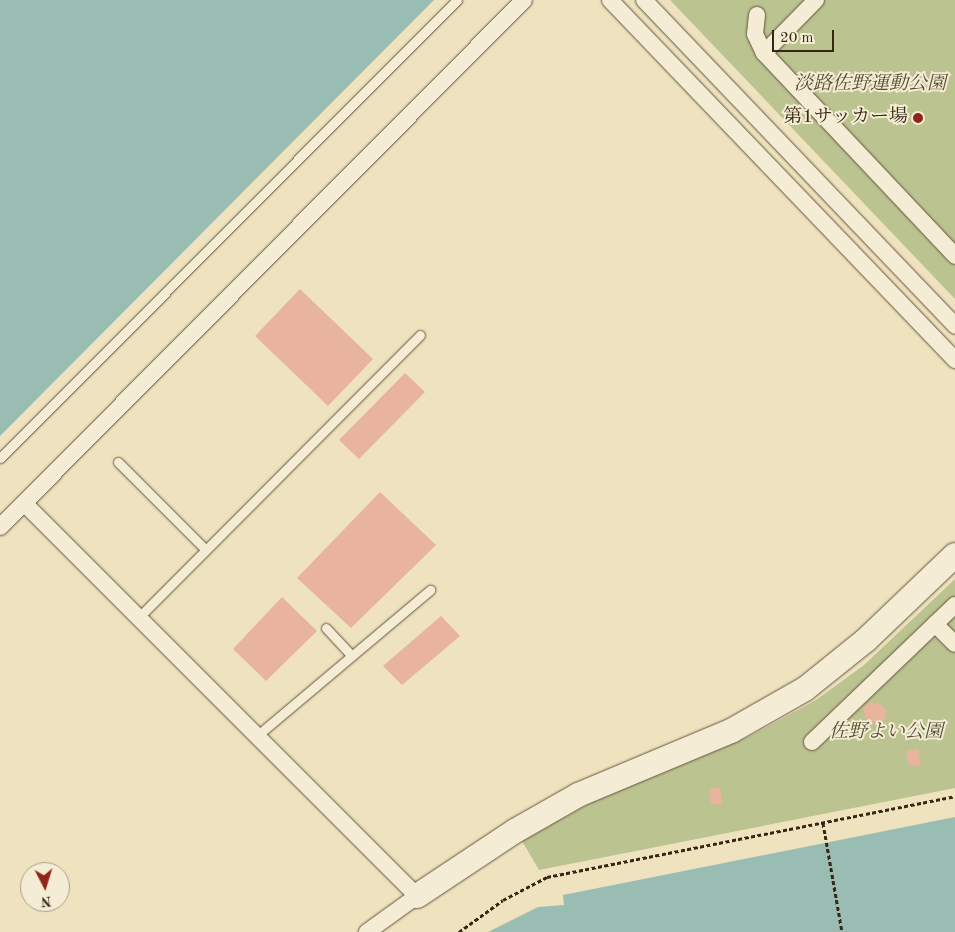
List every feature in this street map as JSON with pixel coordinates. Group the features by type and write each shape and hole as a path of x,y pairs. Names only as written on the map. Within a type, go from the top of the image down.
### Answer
{"street":[{"path":"0,527 524,0"},
{"path":"610,0 955,360"},
{"path":"644,0 955,326"},
{"path":"764,52 816,0"},
{"path":"757,15 755,34 764,52 955,256"},
{"path":"24,503 259,734 417,896"},
{"path":"367,932 417,896 515,831 578,795 730,731 805,689 866,640 955,555"},
{"path":"812,742 955,605"},
{"path":"935,624 955,644"}],"lane":[{"path":"0,458 457,0"},
{"path":"139,617 420,334"},
{"path":"118,462 206,550"},
{"path":"259,734 350,654 430,590"},
{"path":"326,628 350,654"}],"path":[{"path":"459,932 503,900 548,877 955,796"},
{"path":"823,823 842,932"}],"green space":[{"name":"淡路佐野運動公園","path":"670,0 955,0 955,299"},
{"name":"佐野よい公園","path":"955,579 955,788 539,870 522,841 599,798 748,737 816,700 864,665"}],"water":[{"path":"0,0 434,0 0,436"},
{"path":"955,817 955,932 488,932 538,907 564,905 563,895"}],"building":[{"path":"300,289 373,359 328,406 255,336"},
{"path":"405,373 425,392 359,459 339,440"},
{"path":"380,492 436,545 351,628 297,578"},
{"path":"282,597 317,631 266,681 233,649"},
{"path":"441,616 460,636 402,685 383,666"},
{"path":"871,701 875,705 878,702 887,711 883,714 887,717 878,726 874,722 871,724 864,717 866,714 862,709"},
{"path":"918,749 921,765 909,766 906,751"},
{"path":"720,787 722,804 711,805 709,789"}],"place":[{"name":"第1サッカー場","path":"918,118"}]}
